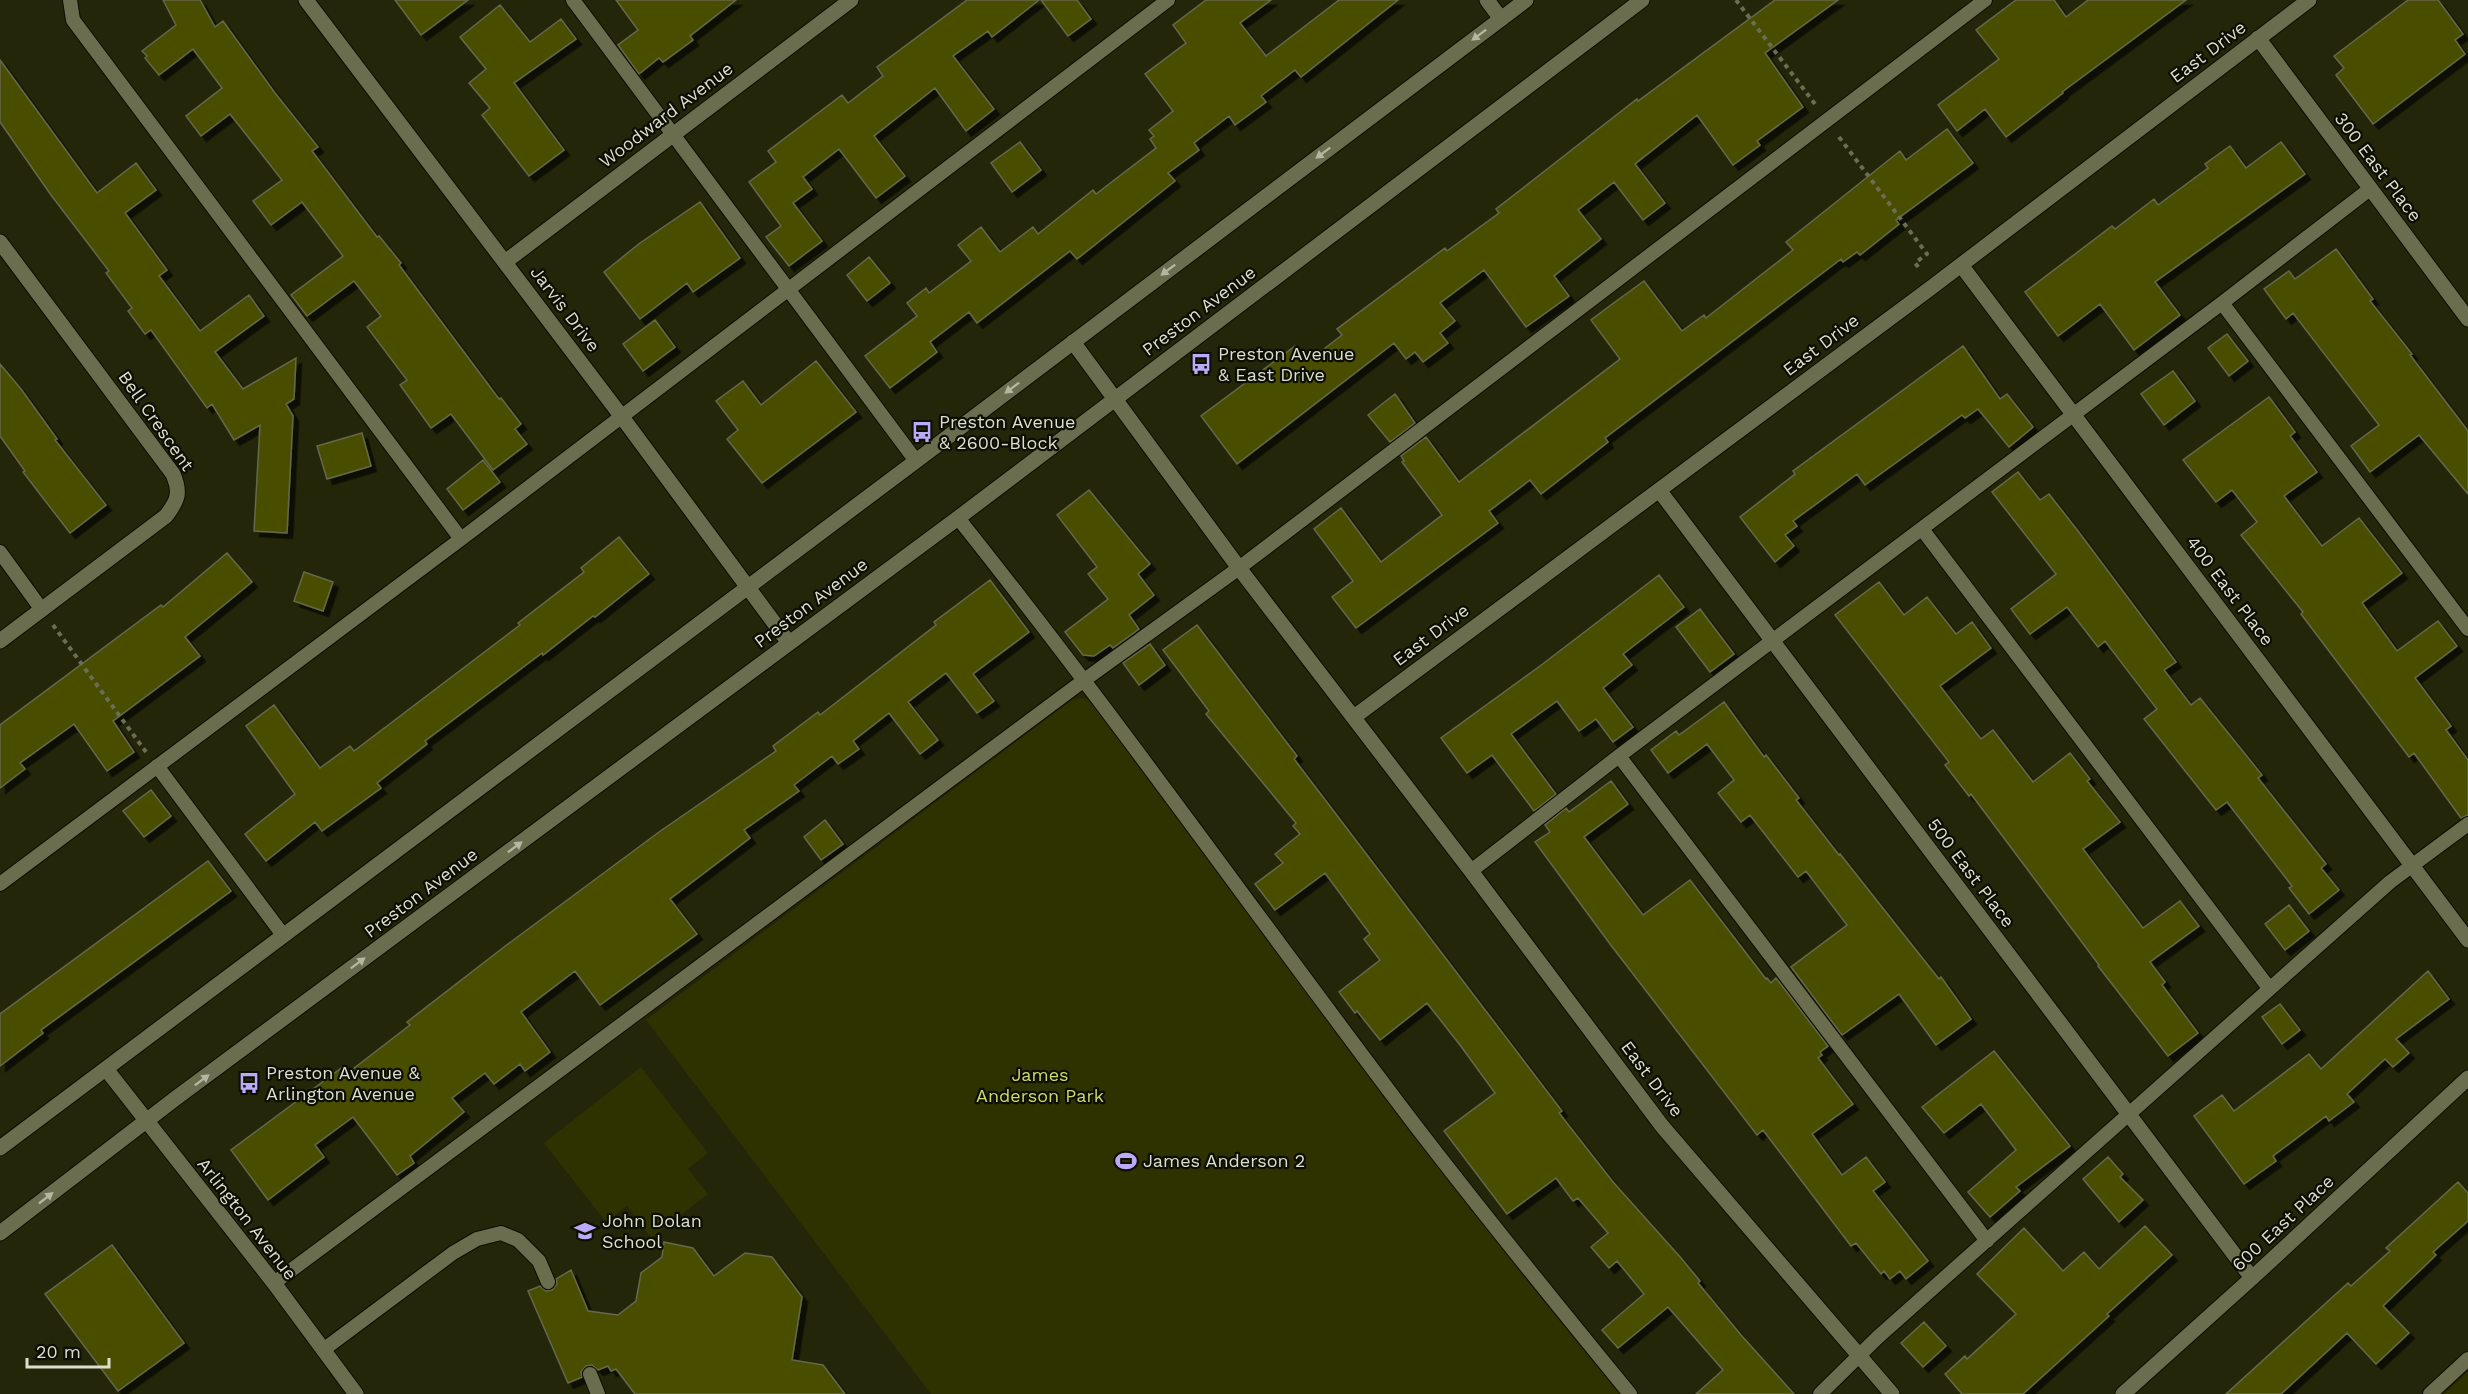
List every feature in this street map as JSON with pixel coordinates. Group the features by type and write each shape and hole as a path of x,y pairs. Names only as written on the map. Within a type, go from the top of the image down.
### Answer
{"street":[{"name":"Jarvis Drive","path":"306,0 622,417 789,643"},
{"name":"Woodward Avenue","path":"505,262 851,0"},
{"path":"1486,0 1501,19"},
{"path":"0,1148 1526,0"},
{"name":"Preston Avenue","path":"0,1233 145,1122 958,518 1642,0"},
{"name":"East Drive","path":"1354,717 1961,265 2309,0"},
{"name":"300 East Place","path":"2258,38 2468,319"},
{"name":"Bell Crescent","path":"0,242 173,474 179,487 176,503 166,516 0,641"},
{"name":"400 East Place","path":"1961,265 2468,940"},
{"name":"East Drive","path":"1073,342 1239,568 1471,871 1662,1126 1892,1394"},
{"name":"500 East Place","path":"1659,490 2252,1278"},
{"name":"Arlington Avenue","path":"106,1070 273,1283 356,1394"},
{"name":"600 East Place","path":"2123,1394 2468,1078"}],"lane":[{"path":"70,0 73,20 461,539"},
{"path":"573,0 916,461"},
{"path":"0,884 461,539 1168,0"},
{"path":"273,1283 1083,681 1239,568 1985,0"},
{"path":"1471,871 1619,756 1922,529 2071,414 2222,303 2370,189"},
{"path":"2222,303 2468,629"},
{"path":"958,518 1416,1126 1539,1283 1630,1394"},
{"path":"1922,529 2269,988"},
{"path":"0,552 42,610"},
{"path":"1619,756 1987,1241"},
{"path":"157,766 283,935"},
{"path":"1820,1394 1858,1357 2269,988 2390,882 2468,824"},
{"path":"323,1350 444,1260 477,1239 501,1233 518,1240 539,1261 548,1282"},
{"path":"2430,1394 2468,1359"},
{"path":"590,1374 598,1394"}],"path":[{"path":"42,610 157,766"}],"green space":[{"name":"James Anderson Park","path":"1083,698 1094,702 1623,1394 931,1394 646,1020 1072,700"},
{"path":"641,1067 708,1153 688,1169 708,1194 651,1238 627,1206 606,1222 544,1143"},
{"path":"2468,1372 2468,1394 2444,1394"}],"building":[{"path":"163,0 200,0 215,27 223,21 275,93 318,147 312,151 377,237 379,236 401,263 399,265 499,399 501,398 521,424 515,429 527,444 493,470 451,414 431,428 400,385 407,380 367,327 381,316 354,281 307,316 291,295 343,256 302,202 271,225 253,201 282,180 230,114 201,136 186,116 222,88 193,49 159,75 145,58 147,56 142,51 176,25"},
{"path":"395,0 468,0 421,35"},
{"path":"616,0 736,0 690,36 693,40 663,62 659,58 639,74 618,45 638,30"},
{"path":"967,0 1039,0 992,37 988,31 953,56 994,109 966,131 935,88 874,136 905,176 876,198 839,149 803,177 812,189 793,203 822,241 789,266 766,237 781,226 749,182 776,162 768,151 842,95 848,103 883,76 877,67"},
{"path":"1041,0 1077,0 1091,19 1068,36"},
{"path":"1206,0 1271,0 1240,23 1266,56 1339,0 1398,0 1301,77 1295,70 1261,96 1266,102 1235,125 1229,116 1194,143 1199,150 1168,173 1175,181 1077,259 1070,251 977,323 969,312 930,342 937,352 890,388 865,356 917,316 907,303 926,288 929,293 971,261 958,245 981,227 1000,252 1033,227 1038,234 1093,190 1096,194 1156,148 1150,139 1154,136 1149,130 1173,111 1145,74 1186,43 1173,25"},
{"path":"1775,0 1838,0 1765,53 1803,107 1757,141 1760,145 1733,165 1697,115 1635,164 1665,203 1643,220 1614,182 1578,210 1601,239 1554,276 1569,296 1526,327 1484,270 1440,303 1455,321 1440,333 1448,343 1423,362 1415,352 1406,359 1394,343 1237,464 1201,416 1295,346 1307,362 1342,335 1337,329 1445,248 1447,251 1499,213 1496,209 1637,99 1638,101"},
{"path":"2016,0 2054,0 2066,17 2088,0 2186,0 2062,92 2006,137 1985,109 1957,131 1938,105 1999,59 1976,30"},
{"path":"2408,0 2438,0 2463,34 2455,40 2465,54 2373,124 2336,75 2344,68 2334,56"},
{"path":"500,5 530,42 561,19 576,39 514,83 564,150 529,176 482,115 490,108 469,83 486,69 460,37"},
{"path":"0,60 97,193 136,163 156,190 125,213 167,270 159,276 200,331 249,295 264,316 215,352 243,389 296,358 294,399 286,404 293,416 287,533 254,531 260,425 234,440 212,404 207,408 151,330 145,334 128,311 132,308 106,273 109,271 51,195 0,122"},
{"path":"1947,129 1973,163 1896,220 1899,224 1860,255 1857,252 1843,262 1841,259 1605,438 1608,442 1541,494 1530,480 1489,511 1498,523 1356,628 1332,597 1353,581 1314,529 1341,508 1381,562 1442,515 1402,462 1404,461 1401,456 1426,437 1459,482 1620,359 1591,320 1644,281 1682,331 1704,315 1706,318 1793,250 1786,242 1900,151 1906,160"},
{"path":"1020,142 1041,170 1012,192 991,163"},
{"path":"2281,142 2305,174 2155,282 2180,315 2134,350 2100,304 2058,336 2025,292 2112,226 2115,229 2154,199 2158,205 2208,168 2205,164 2230,146 2246,168"},
{"path":"700,202 740,258 693,292 687,283 640,319 604,272 640,243"},
{"path":"2336,249 2373,299 2370,301 2468,431 2468,494 2419,435 2370,472 2351,446 2379,425 2293,313 2286,319 2264,289 2289,271 2295,279"},
{"path":"869,257 890,283 867,301 847,275"},
{"path":"655,320 675,347 643,371 623,344"},
{"path":"2227,334 2248,361 2229,376 2208,348"},
{"path":"1963,346 2000,399 2007,394 2033,427 2009,447 1978,409 1965,418 1962,415 1865,485 1857,474 1793,521 1797,526 1785,535 1794,546 1775,562 1740,517 1795,474 1793,471"},
{"path":"816,361 856,412 762,483 727,439 738,430 716,401 743,381 761,405"},
{"path":"0,364 106,505 70,533 23,472 25,471 0,436"},
{"path":"2173,371 2195,401 2164,425 2141,394"},
{"path":"1395,394 1415,423 1390,442 1368,415"},
{"path":"2269,397 2295,432 2290,436 2317,472 2284,496 2322,546 2359,518 2402,573 2362,603 2397,651 2438,621 2457,646 2415,678 2451,726 2446,730 2468,760 2468,815 2461,818 2414,753 2409,757 2301,614 2303,612 2241,535 2257,522 2232,490 2216,502 2183,460"},
{"path":"362,433 371,466 327,479 317,446"},
{"path":"483,460 500,482 463,510 447,489"},
{"path":"2018,472 2040,500 2049,494 2176,662 2164,670 2191,705 2200,698 2262,775 2258,778 2326,864 2321,868 2339,890 2309,914 2289,888 2292,886 2227,802 2216,810 2144,719 2157,709 2105,641 2098,647 2067,607 2030,634 2011,609 2056,574 1992,492"},
{"path":"1089,490 1150,564 1138,574 1154,595 1129,615 1139,629 1113,648 1110,645 1094,656 1083,655 1065,632 1108,599 1088,574 1097,567 1057,515"},
{"path":"619,537 649,574 595,617 593,616 543,655 542,653 425,741 427,744 377,783 381,788 322,831 315,822 266,861 245,834 295,794 246,726 274,705 320,768 350,746 354,751 520,625 518,623 584,572 581,568"},
{"path":"227,553 252,582 185,637 200,656 113,721 134,752 107,771 74,724 20,763 25,769 0,788 0,725 161,605 163,607"},
{"path":"304,572 333,582 323,611 294,601"},
{"path":"1659,575 1684,607 1623,654 1632,665 1603,688 1633,727 1613,742 1596,719 1579,731 1557,701 1511,734 1556,794 1534,811 1492,755 1467,773 1441,738"},
{"path":"990,580 1029,632 973,674 994,701 977,713 946,673 908,702 938,740 920,754 889,713 853,741 859,749 838,764 832,756 794,785 799,791 744,830 750,838 670,899 697,934 600,1005 575,971 521,1012 550,1052 525,1071 520,1064 494,1084 485,1073 452,1098 464,1112 410,1156 414,1163 397,1175 353,1117 315,1145 324,1157 268,1200 231,1150 344,1066 349,1072 410,1025 407,1022 504,947 659,832 776,751 773,746 818,712 820,715 936,625 934,622"},
{"path":"1879,582 1904,615 1927,597 1956,634 1972,622 1991,648 1940,686 1981,739 1993,730 2033,782 2070,753 2090,779 2087,781 2120,822 2083,849 2143,928 2180,901 2199,926 2150,962 2165,982 2162,985 2198,1033 2168,1056 2098,966 1971,794 1969,796 1945,765 1949,762 1835,615"},
{"path":"1700,609 1734,654 1710,672 1676,627"},
{"path":"1197,625 1297,756 1294,759 1562,1111 1559,1113 1613,1182 1681,1258 1700,1281 1698,1283 1741,1335 1794,1394 1696,1394 1723,1370 1668,1307 1618,1348 1602,1330 1644,1294 1617,1261 1609,1268 1591,1247 1608,1233 1578,1198 1573,1201 1556,1178 1507,1214 1444,1131 1495,1093 1460,1045 1427,1003 1380,1040 1357,1011 1355,1013 1339,992 1380,960 1364,939 1370,934 1325,873 1275,910 1255,884 1283,863 1275,854 1300,834 1293,826 1296,823 1206,714 1209,711 1163,650"},
{"path":"1150,644 1165,665 1139,685 1123,663"},
{"path":"1724,702 1764,757 1766,755 1799,798 1796,800 1939,979 1941,977 1971,1019 1936,1045 1899,994 1842,1035 1791,967 1847,925 1806,871 1798,877 1750,815 1741,822 1718,793 1734,780 1707,744 1668,773 1651,750 1676,731 1679,735"},
{"path":"1611,781 1628,804 1584,837 1643,915 1690,880 1766,979 1771,983 1776,978 1828,1046 1820,1052 1822,1055 1818,1058 1853,1104 1812,1134 1842,1175 1866,1157 1885,1182 1873,1191 1928,1261 1906,1279 1900,1271 1890,1279 1884,1271 1881,1274 1856,1243 1851,1246 1763,1130 1757,1135 1610,944 1535,842 1550,832 1545,825 1566,808 1569,812"},
{"path":"151,790 171,816 144,837 123,811"},
{"path":"825,820 843,844 821,860 804,837"},
{"path":"208,861 231,891 41,1030 43,1033 0,1066 0,1014"},
{"path":"2289,905 2309,931 2285,950 2265,924"},
{"path":"2428,971 2449,999 2396,1039 2409,1053 2393,1067 2385,1059 2347,1094 2354,1102 2329,1121 2326,1116 2273,1156 2276,1161 2244,1184 2194,1116 2222,1095 2234,1111 2309,1054 2321,1069"},
{"path":"2280,1004 2300,1030 2282,1044 2262,1017"},
{"path":"1994,1051 2070,1146 2016,1187 2020,1191 1990,1217 1968,1192 2016,1150 1981,1104 1944,1133 1922,1107"},
{"path":"2108,1157 2123,1174 2120,1177 2143,1200 2119,1222 2083,1179"},
{"path":"2458,1182 2468,1193 2468,1221 2433,1252 2436,1255 2383,1306 2409,1333 2376,1364 2347,1333 2281,1394 2226,1394 2348,1283 2351,1286 2390,1251 2386,1248"},
{"path":"2145,1226 2172,1255 2023,1394 1962,1394 1945,1374 1965,1356 1967,1359 2016,1314 1977,1274 2024,1228 2063,1271 2084,1252 2099,1269"},
{"path":"664,1242 693,1248 714,1276 745,1253 772,1257 802,1297 792,1360 823,1365 845,1394 635,1394 616,1369 611,1371 608,1366 598,1370 592,1365 586,1366 581,1372 582,1377 568,1383 528,1291 540,1286 546,1291 552,1290 557,1284 556,1279 571,1270 588,1311 618,1315 636,1301 641,1273 662,1257"},
{"path":"112,1245 184,1343 118,1391 45,1294"},
{"path":"1924,1322 1946,1346 1923,1367 1901,1343"}],"place":[{"name":"Preston Avenue & East Drive","path":"1201,364"},
{"name":"Preston Avenue & 2600-Block","path":"922,432"},
{"name":"Preston Avenue & Arlington Avenue","path":"249,1083"},
{"name":"James Anderson 2","path":"1126,1161"},
{"name":"John Dolan School","path":"585,1231"}]}
